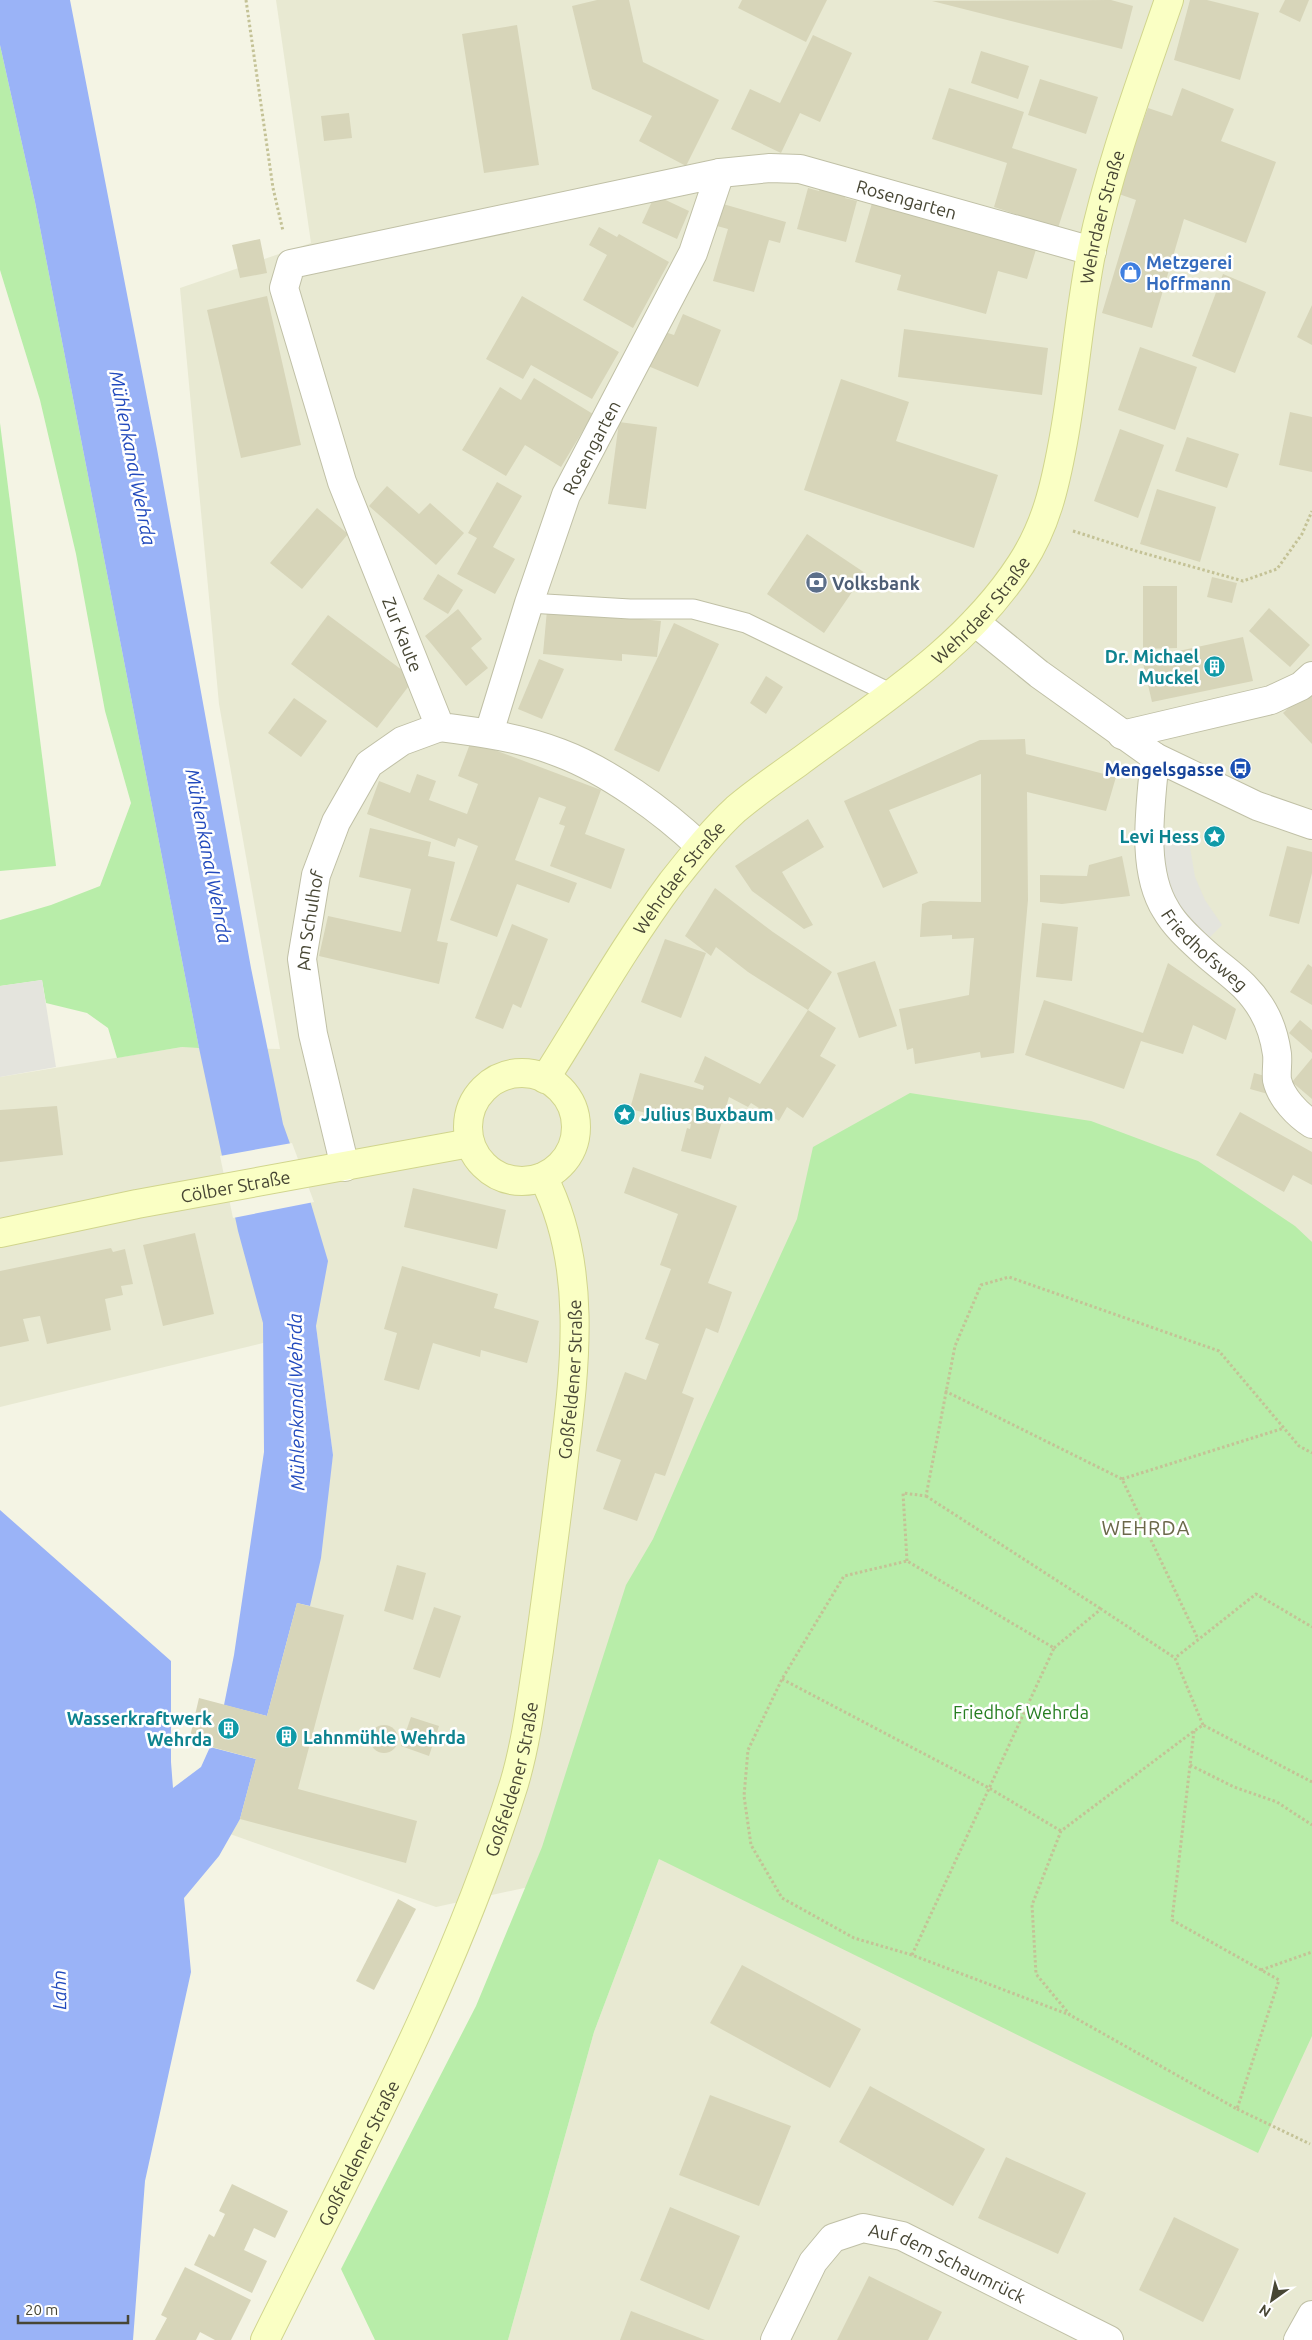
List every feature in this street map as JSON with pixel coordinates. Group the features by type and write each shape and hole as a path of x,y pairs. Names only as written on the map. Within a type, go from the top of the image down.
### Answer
{"main road":[{"name":"Wehrdaer Straße","path":"545,1079 573,1030 642,922 700,846 736,809 939,657 975,622 1020,566 1044,522 1056,480 1071,399 1092,251 1109,178 1169,0"},
{"path":"528,1074 545,1079 559,1088 568,1100 576,1125 575,1138 569,1155 556,1169 543,1177 528,1181 512,1180 498,1176 488,1169 476,1156 470,1143 468,1121 472,1106 480,1094 494,1081 506,1076 528,1074"},
{"name":"Cölber Straße","path":"0,1233 216,1190 470,1143"},
{"name":"Goßfeldener Straße","path":"265,2340 434,1998 462,1930 515,1781 530,1711 553,1554 572,1394 576,1319 571,1264 555,1205 543,1177"}],"street":[{"name":"Rosengarten","path":"290,264 720,173 770,168 800,169 1092,251"},
{"name":"Rosengarten","path":"489,733 529,603 566,495 693,253 720,173"},
{"name":"Zur Kaute","path":"290,264 284,288 342,482 440,727"},
{"path":"975,622 1039,674 1155,757 1229,794 1312,825"},
{"path":"1122,735 1271,700 1301,686 1312,676"},
{"path":"440,727 489,733 560,753 619,783 683,830 700,846"},
{"name":"Am Schulhof","path":"345,1167 313,1034 302,960 316,875 336,822 369,764 402,741 440,727"},
{"name":"Friedhofsweg","path":"1155,757 1150,824 1151,865 1155,885 1166,910 1188,937 1208,956 1240,980 1263,1010 1277,1053 1277,1081 1285,1097 1312,1124"},
{"name":"Auf dem Schaumrück","path":"775,2340 813,2262 833,2238 863,2228 902,2236 1110,2340"},
{"path":"1298,2340 1312,2315"}],"lane":[{"path":"529,603 630,609 693,609 746,623 892,694"}],"path":[{"path":"246,0 273,188 290,264"},
{"path":"1044,522 1136,551 1243,581 1277,569 1302,534 1312,511"},
{"path":"926,1496 955,1346 981,1285 1009,1277 1219,1351 1299,1446 1312,1452"},
{"path":"945,1391 1122,1479 1198,1639"},
{"path":"1122,1479 1284,1428"},
{"path":"908,1560 903,1494 926,1496 1175,1658 1203,1725 1312,1782"},
{"path":"1054,1648 908,1560 844,1576 782,1679 748,1750 744,1796 751,1845 782,1898 854,1938 912,1955 1070,2015 1236,2109 1310,2144"},
{"path":"1175,1658 1256,1594 1312,1627"},
{"path":"912,1955 1054,1648 1102,1610"},
{"path":"782,1679 989,1788 1062,1831"},
{"path":"1070,2015 1036,1974 1032,1905 1062,1831 1203,1725"},
{"path":"1194,1731 1172,1920 1279,1980 1236,2109"},
{"path":"1190,1765 1234,1787 1276,1802 1312,1825"},
{"path":"1261,1970 1312,1952"}],"shaded area":[{"path":"276,0 1312,0 1312,2340 508,2340 594,2032 659,1859 436,1907 230,1834 240,1819 297,1603 310,1606 333,1455 316,1326 263,1343 0,1407 0,1077 182,1047 280,1049 219,704 180,288 311,243"},
{"path":"1161,829 1189,841 1195,877 1205,900 1222,925 1205,942 1175,903 1165,874"},
{"path":"42,980 56,1067 0,1077 0,986"}],"green space":[{"path":"0,45 35,202 199,1048 182,1047 117,1058 108,1028 87,1013 46,1003 42,980 0,986 0,920 51,905 100,886 131,803 105,711 76,554 40,400 0,270"},
{"path":"0,423 56,866 0,871"},
{"name":"Friedhof Wehrda","path":"910,1093 1091,1121 1198,1161 1295,1226 1312,1242 1312,2036 1258,2153 659,1859 594,2032 508,2340 375,2340 341,2269 476,2006 542,1847 626,1585 653,1539 704,1422 797,1219 813,1147"}],"water":[{"name":"Mühlenkanal Wehrda","path":"0,0 70,0 157,449 251,968 283,1124 309,1197 328,1261 316,1326 333,1455 321,1558 310,1606 297,1603 267,1716 224,1705 234,1655 264,1452 263,1323 238,1231 199,1048 35,202 0,45"},
{"name":"Lahn","path":"0,1510 171,1661 171,1762 173,1788 201,1767 210,1747 256,1759 240,1819 219,1856 184,1898 191,1972 145,2181 133,2340 0,2340"}],"pier":[{"path":"292,1143 314,1202 233,1218 220,1156"}],"building":[{"path":"597,0 629,0 643,62 719,100 686,166 639,141 652,116 592,89 572,6"},
{"path":"742,0 827,0 806,42 738,8"},
{"path":"1111,0 1133,6 1122,49 932,1"},
{"path":"1190,0 1207,0 1259,13 1240,80 1174,60"},
{"path":"1285,0 1309,0 1300,22 1279,12"},
{"path":"517,25 539,165 484,173 462,34"},
{"path":"813,35 852,53 820,122 800,113 781,153 731,129 750,89 780,103"},
{"path":"981,51 1029,66 1018,99 971,83"},
{"path":"1040,79 1098,97 1086,134 1028,115"},
{"path":"949,88 1024,112 1012,148 1077,169 1058,228 994,207 1007,163 932,139"},
{"path":"1182,88 1234,109 1221,141 1276,162 1246,243 1184,219 1152,328 1102,313 1136,200 1116,193 1148,108 1172,116"},
{"path":"349,113 352,138 324,141 321,116"},
{"path":"822,182 847,189 845,198 857,201 846,242 797,229 808,188 819,191"},
{"path":"655,195 689,211 677,239 642,223"},
{"path":"872,203 1038,243 1027,279 998,271 986,314 897,290 901,275 855,262"},
{"path":"723,204 786,222 780,243 769,240 754,292 713,281 728,229 717,226"},
{"path":"599,227 617,237 619,234 669,262 633,328 583,300 607,255 589,245"},
{"path":"260,239 267,273 240,278 232,245"},
{"path":"1223,274 1266,292 1235,373 1192,356"},
{"path":"267,296 301,445 241,458 207,310"},
{"path":"522,296 619,352 592,399 531,365 523,379 486,359"},
{"path":"1312,305 1312,345 1297,337"},
{"path":"683,314 721,330 698,387 648,366 662,331 674,335"},
{"path":"904,329 1048,348 1042,395 898,377"},
{"path":"1140,347 1197,367 1175,430 1118,410"},
{"path":"534,378 593,414 561,467 525,445 506,476 462,450 500,387 521,400"},
{"path":"841,379 909,402 896,441 998,475 974,548 804,490"},
{"path":"1290,412 1312,417 1312,472 1279,465"},
{"path":"619,422 657,427 646,509 608,504"},
{"path":"1120,429 1164,445 1138,518 1094,501"},
{"path":"1187,437 1239,454 1227,488 1175,471"},
{"path":"497,482 522,496 493,547 515,559 495,594 457,574 477,538 468,533"},
{"path":"387,486 419,514 430,503 464,533 436,565 369,506"},
{"path":"1157,489 1216,507 1200,562 1140,544"},
{"path":"317,508 348,534 302,589 270,563"},
{"name":"Volksbank","path":"807,534 865,573 824,633 767,594"},
{"path":"438,574 463,590 448,614 423,599"},
{"path":"1212,577 1237,583 1232,603 1207,597"},
{"path":"1143,586 1177,586 1177,648 1143,649"},
{"path":"1269,608 1310,645 1290,667 1249,631"},
{"path":"458,609 482,639 471,648 488,668 466,686 425,636"},
{"path":"547,610 661,621 657,657 622,654 622,661 543,654"},
{"path":"328,615 414,679 377,728 291,664"},
{"path":"674,623 719,644 659,772 614,750"},
{"name":"Dr. Michael Muckel","path":"1243,637 1253,681 1152,702 1142,659"},
{"path":"539,659 564,669 542,719 518,709"},
{"path":"766,676 783,687 766,714 750,703"},
{"path":"1312,686 1312,744 1283,713"},
{"path":"294,698 327,721 301,757 268,733"},
{"path":"1025,739 1026,754 1116,777 1106,811 1027,792 1028,900 1014,1053 981,1058 980,1052 915,1064 913,1048 907,1050 899,1009 969,995 974,938 952,939 952,935 920,937 922,904 930,901 981,902 981,774 889,810 918,873 883,888 844,801 980,740"},
{"path":"471,741 601,790 585,834 625,849 611,889 550,866 565,826 559,824 566,807 539,797 515,860 577,883 569,903 517,884 497,937 450,920 478,846 458,838 455,847 367,814 379,781 410,793 417,774 436,781 429,800 467,814 478,784 458,776"},
{"path":"808,819 824,847 782,872 813,925 804,929 752,891 735,866"},
{"path":"370,828 431,842 428,856 455,862 437,941 448,943 439,984 319,956 328,916 401,932 411,889 359,877"},
{"path":"1287,846 1312,852 1312,873 1299,924 1269,916"},
{"path":"1122,856 1130,896 1062,904 1040,902 1040,875 1087,876 1089,865"},
{"path":"715,888 773,932 832,972 808,1010 748,972 716,947 711,956 685,936"},
{"path":"1042,923 1078,927 1072,981 1036,977"},
{"path":"512,924 548,939 521,1008 513,1004 503,1029 475,1018"},
{"path":"665,939 706,953 681,1018 641,1002"},
{"path":"875,961 897,1026 859,1038 837,973"},
{"path":"1168,963 1236,1009 1226,1040 1193,1025 1183,1054 1141,1041 1124,1089 1025,1055 1044,1000 1143,1033"},
{"path":"1308,964 1312,967 1312,1005 1290,992"},
{"path":"808,1010 836,1028 820,1056 836,1065 803,1118 787,1107 779,1121 751,1103 748,1107 729,1097 711,1159 681,1151 687,1128 690,1129 691,1124 630,1109 640,1073 703,1090 704,1086 694,1082 705,1056 760,1084"},
{"path":"1300,1020 1312,1030 1312,1053 1289,1033"},
{"path":"1312,1058 1312,1099 1292,1082"},
{"path":"1254,1073 1272,1078 1268,1094 1250,1089"},
{"path":"57,1106 63,1155 0,1162 0,1110"},
{"path":"1240,1112 1312,1152 1312,1185 1293,1175 1284,1192 1216,1155"},
{"path":"633,1167 737,1206 708,1283 732,1292 718,1333 706,1328 682,1393 694,1398 665,1476 655,1473 637,1521 603,1509 621,1460 596,1451 625,1372 646,1380 659,1344 645,1339 671,1269 660,1265 678,1214 624,1193"},
{"path":"413,1188 506,1210 497,1249 404,1227"},
{"path":"195,1233 214,1314 163,1326 143,1245"},
{"path":"111,1248 113,1252 125,1249 133,1284 121,1286 123,1295 105,1299 111,1330 47,1344 40,1316 23,1319 29,1341 0,1347 0,1271"},
{"path":"402,1266 498,1294 494,1308 539,1321 527,1363 481,1350 480,1357 433,1343 419,1390 384,1380 397,1333 384,1329"},
{"path":"397,1565 426,1573 413,1620 384,1611"},
{"path":"297,1603 344,1615 298,1789 417,1821 406,1863 240,1819 256,1759 189,1741 199,1698 267,1716"},
{"path":"434,1607 461,1616 440,1678 413,1669"},
{"path":"411,1717 439,1726 429,1756 401,1746"},
{"path":"384,1725 394,1729 398,1739 394,1749 384,1753 374,1749 370,1739 374,1729"},
{"path":"398,1899 416,1909 374,1990 356,1981"},
{"path":"742,1965 861,2029 830,2088 710,2023"},
{"path":"870,2086 985,2149 953,2206 839,2142"},
{"path":"710,2095 791,2126 759,2206 679,2175"},
{"path":"1006,2157 1086,2193 1058,2254 978,2218"},
{"path":"232,2184 288,2211 275,2238 254,2228 244,2250 267,2261 252,2293 194,2265 209,2234 214,2237 225,2214 219,2211"},
{"path":"670,2207 740,2236 709,2310 640,2280"},
{"path":"1174,2217 1239,2249 1203,2322 1139,2290"},
{"path":"185,2267 251,2300 231,2340 215,2340 200,2332 196,2340 155,2340 167,2318 161,2315"},
{"path":"869,2276 942,2312 928,2340 837,2340"},
{"path":"631,2311 705,2340 620,2340"}],"place":[{"name":"Metzgerei Hoffmann","path":"1130,272"},
{"name":"Volksbank","path":"816,583"},
{"name":"Dr. Michael Muckel","path":"1215,666"},
{"name":"Mengelsgasse","path":"1240,769"},
{"name":"Levi Hess","path":"1215,836"},
{"name":"Julius Buxbaum","path":"625,1114"},
{"name":"Wasserkraftwerk Wehrda","path":"228,1728"},
{"name":"Lahnmühle Wehrda","path":"287,1737"}],"district":[{"name":"WEHRDA","path":"1146,1527"}]}
